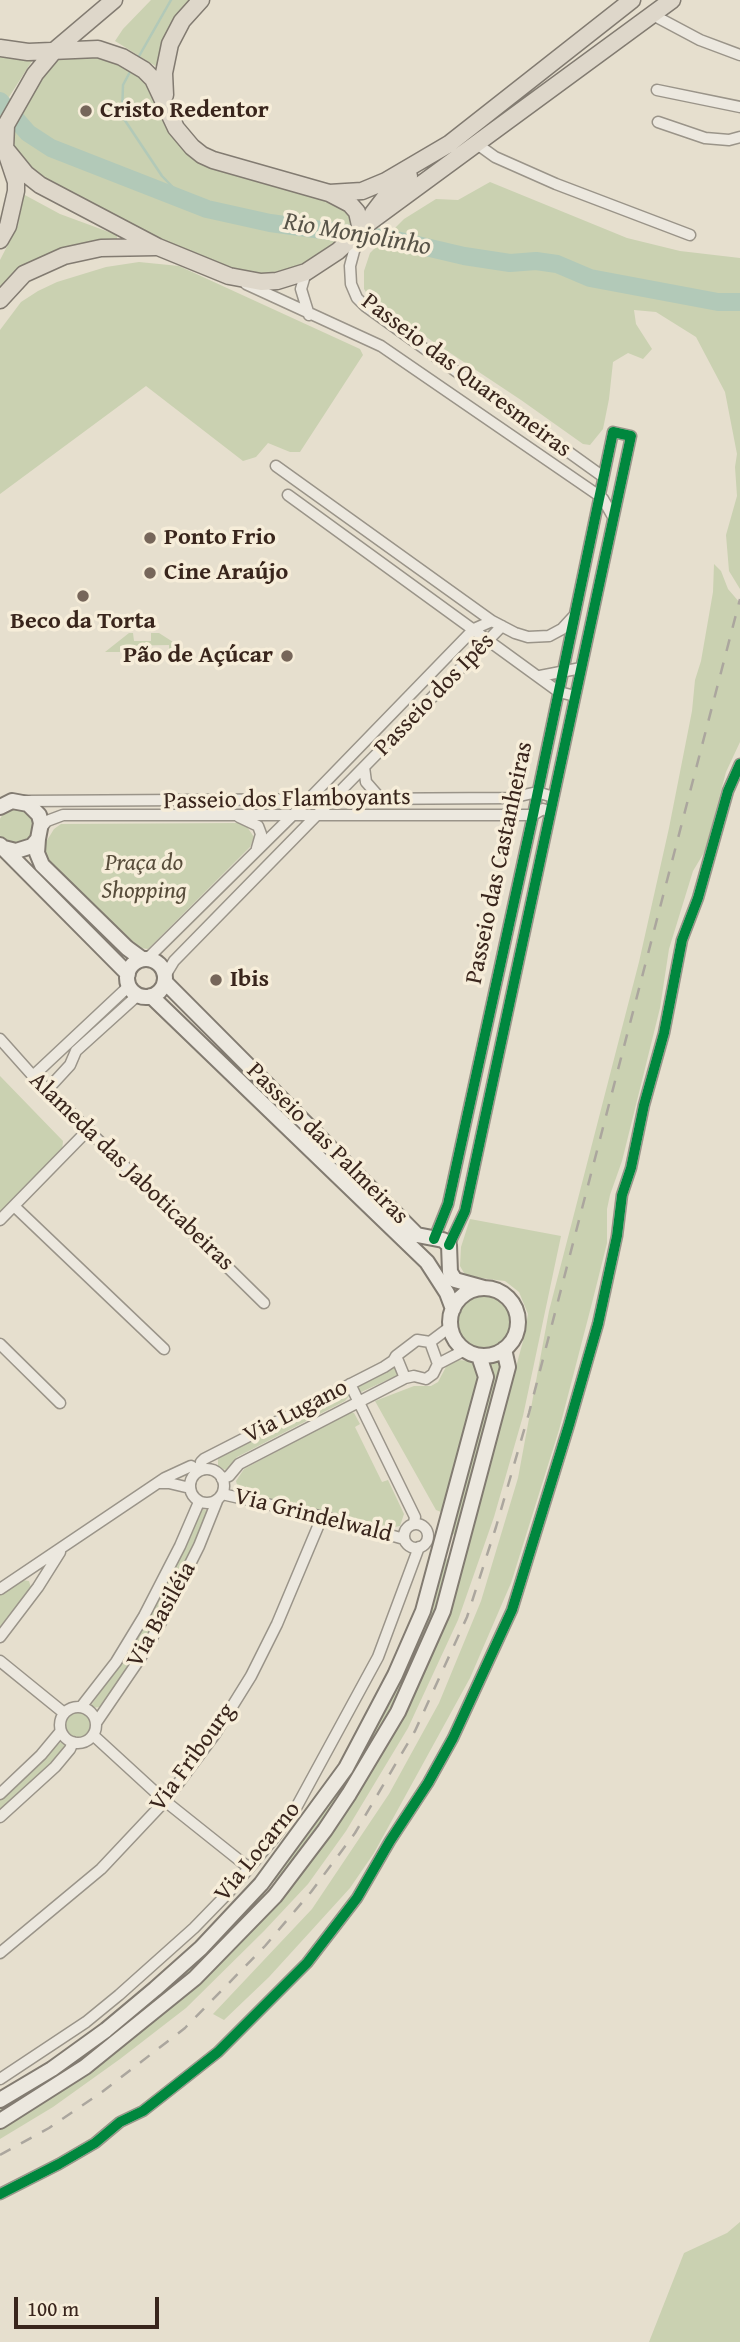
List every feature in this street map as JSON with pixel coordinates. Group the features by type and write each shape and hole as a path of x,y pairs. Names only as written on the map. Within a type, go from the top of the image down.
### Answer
{"main road":[{"path":"0,240 11,219 16,191 16,181 3,143 5,125 35,74 55,50 114,0"},
{"path":"165,101 164,73 170,44 182,21 201,0"},
{"path":"3,143 26,174 40,185 158,247 229,276 261,282 285,279 306,272 346,251 386,196 632,0"},
{"path":"642,0 653,15"},
{"path":"364,228 673,0"},
{"path":"0,48 28,52 98,49 122,57 144,70 153,79 176,128 202,155 329,193 350,204 364,228"},
{"path":"329,193 362,191 386,181 449,144"},
{"path":"0,300 24,274 64,256 101,248 158,247"}],"street":[{"path":"653,15 700,40 740,55"},
{"path":"657,90 740,107"},
{"path":"657,122 705,138 729,140 740,137"},
{"path":"477,144 495,157 556,184 690,235"},
{"name":"Passeio das Quaresmeiras","path":"346,251 351,284 357,298 365,306 603,476"},
{"path":"306,272 301,289 309,314"},
{"name":"Passeio das Quaresmeiras","path":"229,276 381,346 598,495 613,432 631,436 612,515"},
{"path":"276,466 497,623 521,636 542,637 562,629 574,616"},
{"path":"288,495 559,692 575,696"},
{"path":"472,1353 492,1355 504,1349 516,1331 517,1316 505,1296 499,1292 458,1282 452,1277 449,1245 465,1211 612,515 598,495"},
{"name":"Passeio das Castanheiras","path":"430,1238 448,1204 559,692 598,495"},
{"path":"474,629 497,623"},
{"name":"Passeio dos Ipês","path":"165,979 174,961 489,639 497,623"},
{"name":"Passeio dos Ipês","path":"144,959 335,773 474,629"},
{"path":"568,646 585,649"},
{"path":"437,667 450,679"},
{"path":"540,676 581,668"},
{"path":"363,743 373,758"},
{"path":"0,2194 59,2165 95,2143 120,2122 166,2094 218,2052 306,1963 357,1898 453,1738 512,1610 569,1425 598,1324 617,1236 622,1195 631,1168 643,1105 664,1032 682,940 702,886 728,791 740,764"},
{"path":"364,767 366,782 380,798"},
{"path":"335,773 349,783"},
{"name":"Passeio dos Flamboyants","path":"20,801 510,798 537,792 553,797"},
{"path":"360,798 359,805 366,815"},
{"path":"509,815 510,798"},
{"path":"2,805 20,801 34,808 39,815 37,853 42,865 127,948 161,966 165,979 160,991 136,988 68,1043 33,1076"},
{"path":"272,801 276,809 272,815"},
{"name":"Passeio dos Flamboyants","path":"39,834 47,821 62,815 509,815 532,819 543,809 550,811"},
{"path":"232,815 258,826 261,834 255,853"},
{"path":"532,819 547,828"},
{"path":"0,845 16,851 32,846 39,834"},
{"path":"273,835 286,846"},
{"name":"Passeio das Palmeiras","path":"0,845 136,988 427,1262 447,1293 453,1309"},
{"path":"136,988 132,965 144,959"},
{"name":"Passeio das Palmeiras","path":"165,979 417,1235 443,1240 449,1245"},
{"path":"47,1090 71,1065 76,1051 136,988"},
{"name":"Alameda das Jaboticabeiras","path":"0,1039 33,1076 264,1303"},
{"path":"68,1043 76,1051"},
{"path":"0,1220 89,1129"},
{"path":"448,1204 465,1211"},
{"path":"14,1206 164,1349"},
{"path":"427,1262 424,1250 430,1238"},
{"path":"0,2100 60,2063 133,2008 201,1948 261,1884 333,1787 365,1735 414,1634 443,1541 486,1377 472,1353 454,1339 450,1327 453,1309 465,1294 484,1288"},
{"name":"Via Lugano","path":"200,1470 204,1459 393,1361 418,1340 430,1342 450,1327"},
{"path":"430,1342 438,1364"},
{"path":"0,1344 60,1403"},
{"path":"0,2121 85,2067 152,2014 211,1962 275,1896 325,1830 398,1712 443,1611 508,1367 504,1349"},
{"name":"Via Lugano","path":"222,1479 229,1476 239,1464 358,1401 405,1378 430,1377 438,1364 472,1353"},
{"path":"397,1356 405,1378"},
{"path":"350,1384 415,1517 414,1523 406,1528 404,1539 411,1547 419,1547 427,1540 427,1532 423,1526 414,1523"},
{"path":"0,1589 173,1473 191,1466 216,1472 222,1479 220,1497 210,1504 199,1502 191,1493 192,1478 200,1470"},
{"path":"158,1483 190,1488"},
{"name":"Via Grindelwald","path":"220,1497 322,1517 404,1539"},
{"name":"Via Basiléia","path":"96,1723 160,1624 220,1497"},
{"name":"Via Basiléia","path":"81,1707 116,1662 144,1616 199,1502"},
{"name":"Via Fribourg","path":"0,1953 92,1877 165,1801 215,1734 251,1676 278,1623 322,1517"},
{"path":"443,1541 462,1547"},
{"name":"Via Locarno","path":"0,2079 86,2022 119,1995 194,1928 249,1868 297,1806 378,1657 419,1547"},
{"path":"0,1637 38,1587 62,1549"},
{"path":"21,1575 29,1577 38,1587"},
{"path":"0,1661 64,1713"},
{"path":"73,1707 81,1707 92,1713 96,1723 93,1735 84,1742 73,1742 63,1736 61,1731 61,1718 73,1707"},
{"path":"0,1794 41,1755 61,1731"},
{"path":"93,1735 165,1801 249,1868"},
{"path":"0,1818 55,1767 73,1742"},
{"path":"261,1884 275,1896"}],"green space":[{"path":"151,0 192,0 162,48 157,67 115,41"},
{"path":"98,49 144,70 192,147 329,193 361,223 306,272 229,276 40,185 5,149 6,125 55,50"},
{"path":"0,56 32,61 9,97 0,117"},
{"path":"490,182 627,238 680,251 740,258 740,589 729,571 726,535 737,496 737,454 725,392 696,337 656,312 634,310 636,324 652,349 643,359 628,353 613,362 603,429 590,445 583,444 372,301 364,289 364,271 370,253 404,219 436,199 458,200"},
{"path":"23,194 60,214 117,235 117,240 0,290 0,260 18,225"},
{"path":"139,262 179,266 360,349 363,355 300,452 290,452 268,443 256,457 243,461 146,386 0,494 0,330 21,302 38,291 57,282 106,267"},
{"path":"714,564 721,571 728,589 740,603 740,742 726,772 705,851 693,871 669,949 660,1008 622,1161 607,1209 607,1243 559,1430 511,1583 470,1678 374,1853 350,1888 269,1977 224,2020 213,2014 312,1909 389,1794 439,1703 481,1601 518,1478 549,1311 639,962 692,711 695,680 713,592"},
{"path":"129,633 133,633 134,641 151,641 151,633 159,633 184,649 184,652 169,652 169,645 120,646 120,652 105,652"},
{"path":"16,809 29,814 34,827 29,840 16,845 3,840 -2,827 3,814"},
{"name":"Praça do Shopping","path":"61,824 245,824 254,837 250,847 148,949 140,948 48,862 45,856 46,842 54,829"},
{"path":"0,1076 63,1141 62,1151 0,1214"},
{"path":"470,1219 561,1236 523,1416 494,1517 458,1620 408,1728 346,1831 308,1884 264,1931 186,2008 53,2107 0,2139 0,2128 123,2045 325,1837 443,1619 461,1572 528,1314 519,1292 505,1281 472,1277 464,1273 460,1266 461,1247"},
{"path":"478,1292 490,1292 505,1300 513,1315 513,1327 505,1342 490,1350 478,1350 463,1342 455,1327 455,1315 463,1300"},
{"path":"500,1358 502,1378 458,1536 450,1533 493,1375 490,1363"},
{"path":"458,1360 471,1361 479,1373 441,1512 436,1510 375,1401 414,1386 431,1386 438,1382 447,1365"},
{"path":"396,1366 398,1375 357,1394 356,1386"},
{"path":"346,1390 351,1394 345,1401 237,1457 226,1470 218,1467 218,1459 221,1456"},
{"path":"350,1412 354,1413 360,1424 355,1427 382,1482 388,1480 404,1514 400,1526 390,1528 239,1492 236,1481 244,1469"},
{"path":"200,1508 210,1512 179,1581 134,1660 100,1707 92,1708 92,1704 114,1671"},
{"path":"453,1556 438,1609 394,1708 322,1825 275,1881 274,1878 328,1803 426,1618 445,1561"},
{"path":"22,1580 29,1581 31,1588 0,1629 0,1595"},
{"path":"79,1712 89,1716 93,1726 89,1736 79,1740 69,1736 65,1726 69,1716"},
{"path":"62,1741 67,1744 63,1753 0,1815 0,1798"},
{"path":"261,1894 265,1894 266,1898 228,1940 150,2010 84,2063 0,2117 0,2107 79,2056"},
{"path":"740,2222 740,2342 649,2342 684,2253 727,2233"}],"waterway":[{"path":"138,58 171,0"},
{"path":"131,70 123,85 122,116 162,176 188,203"},
{"name":"Rio Monjolinho","path":"0,101 28,133 51,148 207,209 270,223 396,240 464,256 510,263 536,261 557,264 590,278 718,302 740,302"}],"railway":[{"path":"0,2155 49,2128 102,2092 185,2028 265,1946 311,1892 355,1833 415,1731 467,1617 529,1413 740,599"}],"cycle path":[{"path":"434,1239 448,1204 613,432 631,436 465,1211 449,1245"},
{"path":"0,2194 59,2164 95,2143 120,2122 143,2111 218,2052 307,1963 357,1898 453,1738 512,1610 569,1425 598,1324 617,1236 622,1195 664,1033 682,940 698,898 728,791 740,764"}],"place":[{"name":"Cristo Redentor","path":"86,111"},
{"name":"Ponto Frio","path":"150,538"},
{"name":"Cine Araújo","path":"150,573"},
{"name":"Beco da Torta","path":"83,596"},
{"name":"Pão de Açúcar","path":"287,656"},
{"name":"Ibis","path":"216,980"}]}
